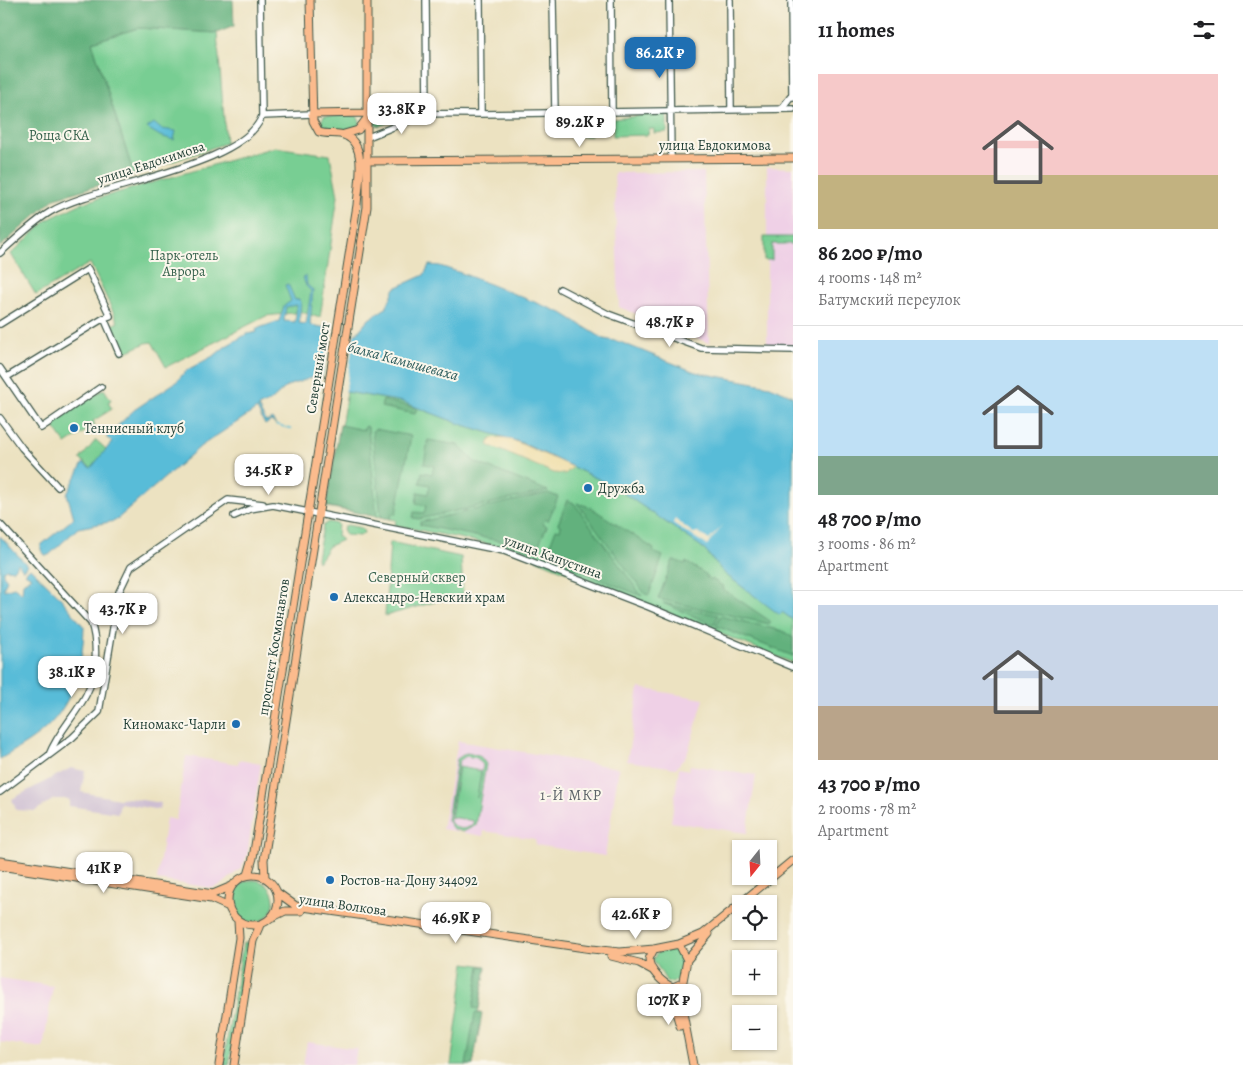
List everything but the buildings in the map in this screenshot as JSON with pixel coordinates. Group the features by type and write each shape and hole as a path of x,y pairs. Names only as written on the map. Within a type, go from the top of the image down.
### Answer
{"main road":[{"path":"310,0 312,114 314,124 319,132 344,134 358,130 368,115"},
{"path":"344,134 356,144 359,161 368,163 367,0"},
{"path":"312,114 368,115"},
{"name":"улица Евдокимова","path":"368,163 793,158"},
{"name":"Северный мост","path":"322,423 356,214 359,161"},
{"name":"Северный мост","path":"333,425 367,208 368,163"},
{"name":"проспект Космонавтов","path":"248,875 254,848 322,423"},
{"name":"проспект Космонавтов","path":"264,877 264,860 333,425"},
{"path":"689,1065 668,986 652,970 649,959 654,949 679,944 703,934 793,860"},
{"path":"0,861 213,894 232,886"},
{"path":"756,895 793,864"},
{"path":"0,866 211,900 229,907"},
{"path":"219,1065 239,938 238,921 229,907 228,894 237,880 248,875 264,877 271,881 278,893 277,909 273,917 260,925 249,925 238,921"},
{"name":"улица Волкова","path":"278,893 296,906 372,918 592,949 620,952 654,949"},
{"name":"улица Волкова","path":"273,917 296,910 619,957 640,963 652,970"},
{"path":"693,1065 681,1010 682,982 688,960 705,937 732,914"},
{"path":"234,1065 253,941 260,925"},
{"path":"679,944 688,960"},
{"path":"668,986 673,987 682,982"}],"street":[{"path":"260,0 262,116 312,114"},
{"path":"426,0 427,113"},
{"path":"480,0 481,114"},
{"path":"553,0 555,113"},
{"path":"611,0 612,112"},
{"path":"669,0 671,158"},
{"path":"730,0 731,110"},
{"path":"781,109 792,96 791,0"},
{"path":"368,115 793,109"},
{"path":"368,137 427,113"},
{"name":"улица Евдокимова","path":"0,253 50,212 76,200 216,155 252,132 258,126 262,116"},
{"path":"0,324 88,269 110,316 7,377"},
{"path":"560,289 608,314 701,348 793,350"},
{"path":"104,318 119,353"},
{"path":"0,368 41,428 101,387"},
{"path":"0,418 22,448 58,487"},
{"path":"0,792 49,757 99,712 119,592 131,567 228,500 273,506"},
{"name":"улица Капустина","path":"234,516 250,509 273,506 308,511 504,551 649,607 793,668"},
{"path":"0,524 91,623 96,642 93,668 86,694 55,738 49,757"}],"shaded area":[{"path":"767,167 793,168 793,347 767,346"},
{"path":"704,172 709,343 619,307 614,173"},
{"path":"639,688 704,699 687,755 676,768 627,761"},
{"path":"458,741 619,768 605,856 536,845 535,839 484,831 483,836 442,829"},
{"path":"186,756 238,764 239,760 261,764 247,856 241,868 223,884 213,888 157,880 166,818 176,820"},
{"path":"690,765 756,775 747,833 671,822 679,768 689,770"},
{"path":"71,768 85,771 81,792 119,799 129,798 161,803 160,810 120,803 118,813 69,806 69,799 54,799 35,811 16,810 12,799"},
{"path":"0,978 53,986 43,1048 0,1042"},
{"path":"307,1042 357,1049 354,1065 303,1065"}],"green space":[{"name":"Роща СКА","path":"0,0 233,0 234,26 217,33 138,28 92,42 134,175 55,198 0,247"},
{"path":"138,28 217,33 226,143 134,175 92,42"},
{"path":"644,113 664,113 667,116 667,132 654,133 654,129 649,129 648,135 613,136 613,119 638,116"},
{"path":"574,114 592,114 594,129 590,136 570,136 570,133 574,131"},
{"path":"324,116 357,116 360,122 358,127 351,130 327,130 320,124"},
{"path":"376,116 409,116 379,126 375,124"},
{"name":"Парк-отель Аврора","path":"275,147 330,155 338,196 320,318 302,312 266,316 166,367 152,342 122,354 110,326 118,322 90,263 36,295 11,254 47,220 82,203"},
{"path":"764,237 793,237 793,244 772,244 772,260 764,260"},
{"path":"104,389 111,400 108,402 112,409 93,421 95,425 66,444 51,423"},
{"name":"Дружба","path":"347,392 403,402 460,424 520,442 613,486 702,547 725,574 780,614 782,612 793,620 793,663 508,548 395,525 396,520 327,507"},
{"path":"383,400 417,408 415,414 381,407"},
{"path":"340,425 364,430 365,426 368,427 377,517 326,506"},
{"path":"375,429 411,436 396,514 392,514 390,519 381,517 372,431"},
{"path":"96,440 107,450 91,468 80,459"},
{"path":"428,440 458,445 475,462 548,491 419,519 413,518 414,512 424,513 426,506 416,503 418,492 428,494 430,485 420,483 422,472 432,474 434,466 424,464"},
{"path":"548,493 558,497 548,521 545,519 543,524 547,526 537,549 534,548 530,551 510,543 420,525 420,522"},
{"path":"567,500 574,503 642,596 551,560 550,555 547,553 556,529 560,530 561,526 558,524"},
{"path":"577,503 590,507 654,549 653,552 663,556 649,595 645,594"},
{"path":"328,522 338,524 337,536 342,540 329,546 318,562 317,558 323,526"},
{"path":"347,525 362,528 364,533 360,536 345,535 343,528"},
{"name":"Северный сквер","path":"390,542 461,557 463,594 385,616"},
{"path":"673,560 685,564 686,562 707,575 706,577 724,587 723,589 770,621 769,624 658,599"},
{"path":"663,603 718,615 714,625"},
{"path":"720,616 783,631 793,638 793,656 716,626"},
{"path":"466,753 479,755 486,764 476,825 463,832 453,829 447,820 457,759","holes":["466,756 477,758 483,765 477,798 481,771 459,767 451,817 474,821 471,826 458,828 449,820 459,761"]},
{"path":"253,880 268,886 274,901 268,916 253,922 238,916 232,901 238,886"},
{"path":"243,943 248,943 229,1065 223,1065"},
{"path":"674,949 679,951 683,958 678,978 673,983 667,982 653,959 657,953"},
{"path":"465,963 486,966 478,1013 481,1013 473,1065 451,1065"},
{"path":"480,966 486,967 479,1009 473,1008"},
{"path":"475,1013 482,1014 473,1065 466,1065"}],"sand":[{"path":"506,437 573,467 565,474 554,473 488,445 491,438"}],"water":[{"path":"154,123 161,129 176,131 174,140 160,136 147,128"},
{"name":"балка Камышеваха","path":"429,265 440,266 562,313 604,339 620,342 695,372 770,386 793,396 793,620 782,612 780,615 725,574 702,547 613,486 520,442 460,424 403,402 347,392 320,375 287,386 271,401 258,407 266,422 272,419 276,425 271,421 265,425 257,409 201,446 115,521 78,528 49,555 45,555 41,550 41,545 74,518 67,494 83,463 91,468 112,442 106,437 134,410 176,382 187,370 215,355 247,334 257,332 256,329 279,321 284,306 291,301 285,285 288,284 295,300 299,299 301,302 299,323 306,324 311,291 306,286 303,277 306,276 307,285 313,290 310,325 322,327 340,337 357,333 369,319 386,308 395,288 424,275","holes":["297,305 295,322 284,321 286,307"]},
{"path":"0,536 27,565 23,570 18,563 13,570 6,569 3,571 3,575 7,580 4,590 14,587 22,593 23,583 31,577 25,573 30,568 58,595 84,627 79,669 70,695 63,707 45,729 0,759"}],"pier":[{"path":"330,329 340,334 355,331 345,394 322,379"},
{"path":"675,519 693,533 698,532 709,540 724,524 707,545 683,530 680,532 682,529 673,523"}],"waterway":[{"path":"276,425 291,429"}],"place":[{"name":"Теннисный клуб","path":"74,428"},
{"name":"Дружба","path":"588,488"},
{"name":"Александро-Невский храм","path":"334,597"},
{"name":"Киномакс-Чарли","path":"236,724"},
{"name":"Ростов-на-Дону 344092","path":"330,880"}],"district":[{"name":"1-Й МКР","path":"571,795"}]}
